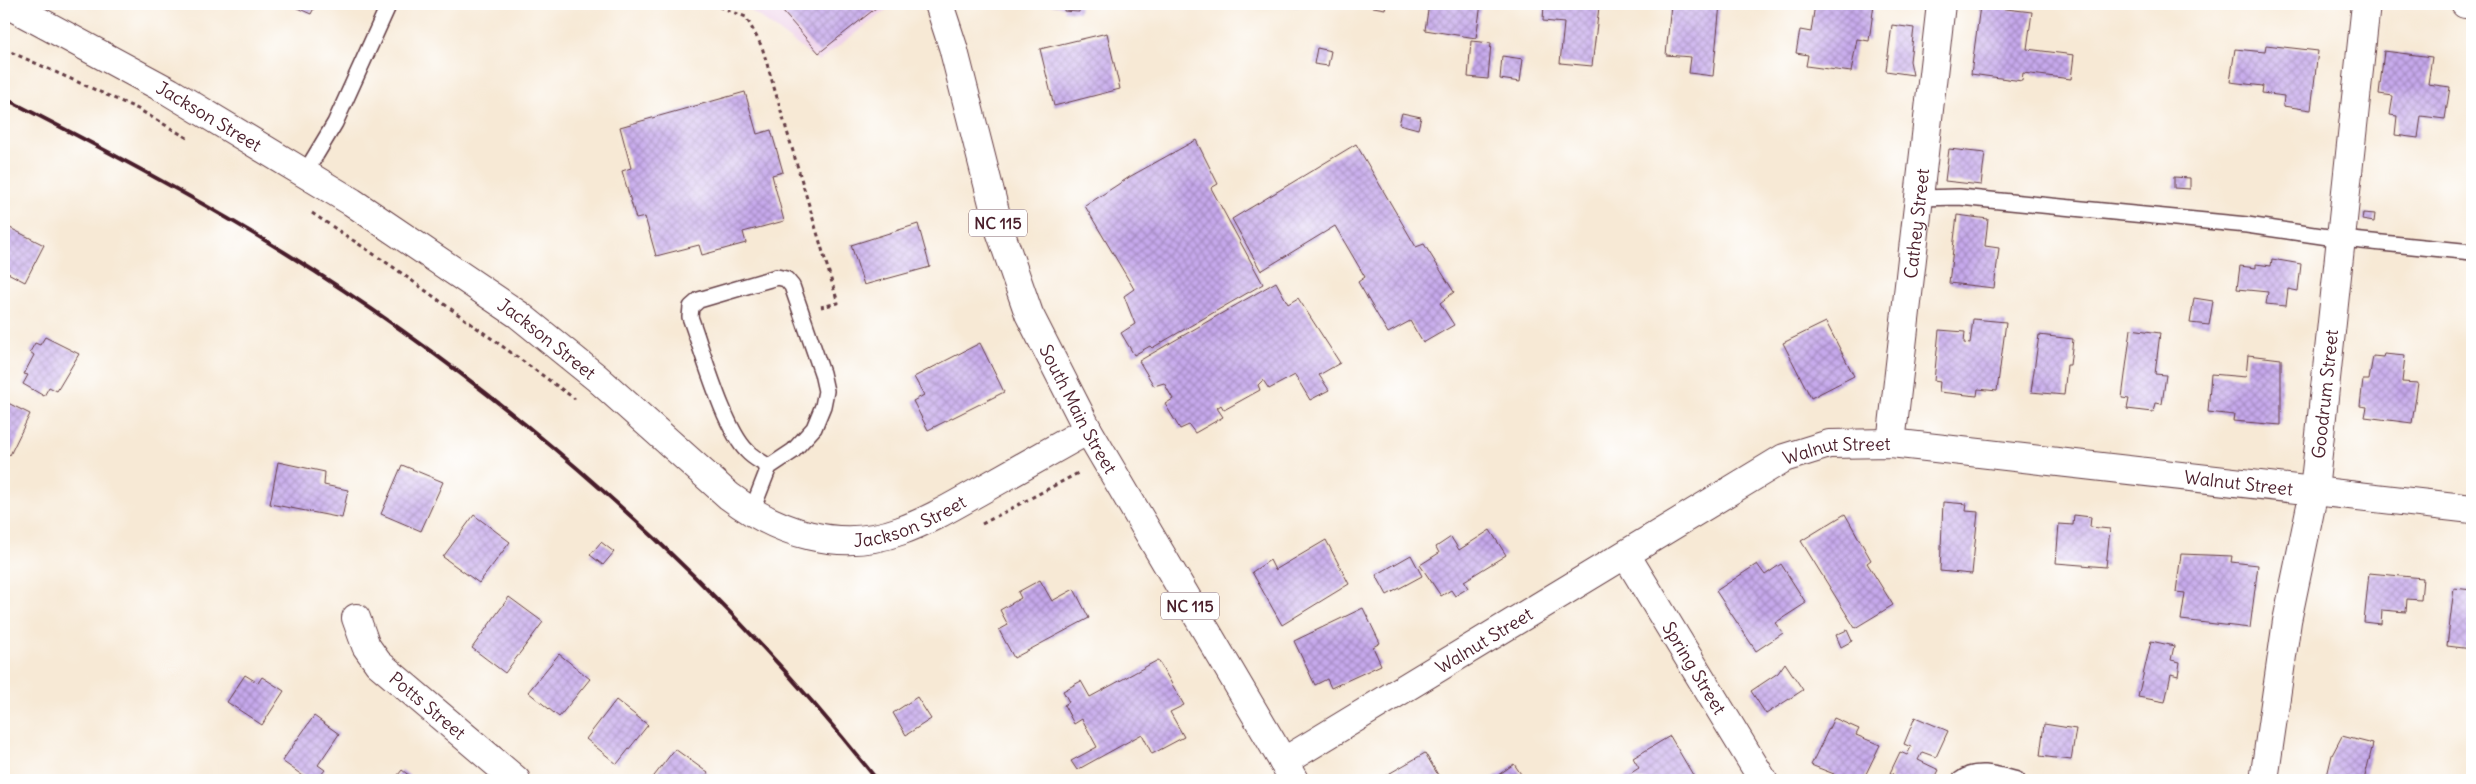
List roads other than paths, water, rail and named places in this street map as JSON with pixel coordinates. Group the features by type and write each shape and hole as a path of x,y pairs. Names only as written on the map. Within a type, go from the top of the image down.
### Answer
{"street":[{"name":"Jackson Street","path":"7,4 170,92 352,202 518,315 597,378 729,496 751,512 779,527 813,537 838,540 874,538 891,534 931,518 1088,430"},
{"name":"South Main Street","path":"939,4 953,47 1000,231 1029,314 1088,430 1288,771"},
{"name":"Cathey Street","path":"1891,443 1941,4"},
{"name":"Goodrum Street","path":"2264,780 2287,622 2314,491 2366,4"},
{"path":"2466,4 2472,4"},
{"name":"Walnut Street","path":"1288,771 1626,555 1784,458 1829,444 1891,443 2472,509"},
{"name":"Spring Street","path":"1626,555 1763,780"},
{"name":"Potts Street","path":"356,618 366,646 378,663 516,780"}],"lane":[{"path":"305,173 335,123 389,4"},
{"path":"1919,198 1959,197 2248,225 2342,239 2472,252"},
{"path":"751,512 769,467 793,451 814,428 823,406 826,391 822,373 792,286 786,278 778,277 699,300 692,307 690,317 728,420 747,452 769,467"},
{"path":"1960,780 1965,776 1982,772 2017,780"}],"railway":[{"path":"4,98 146,172 250,231 366,305 447,363 526,425 603,491 677,560 748,631 815,705 877,780"}]}
